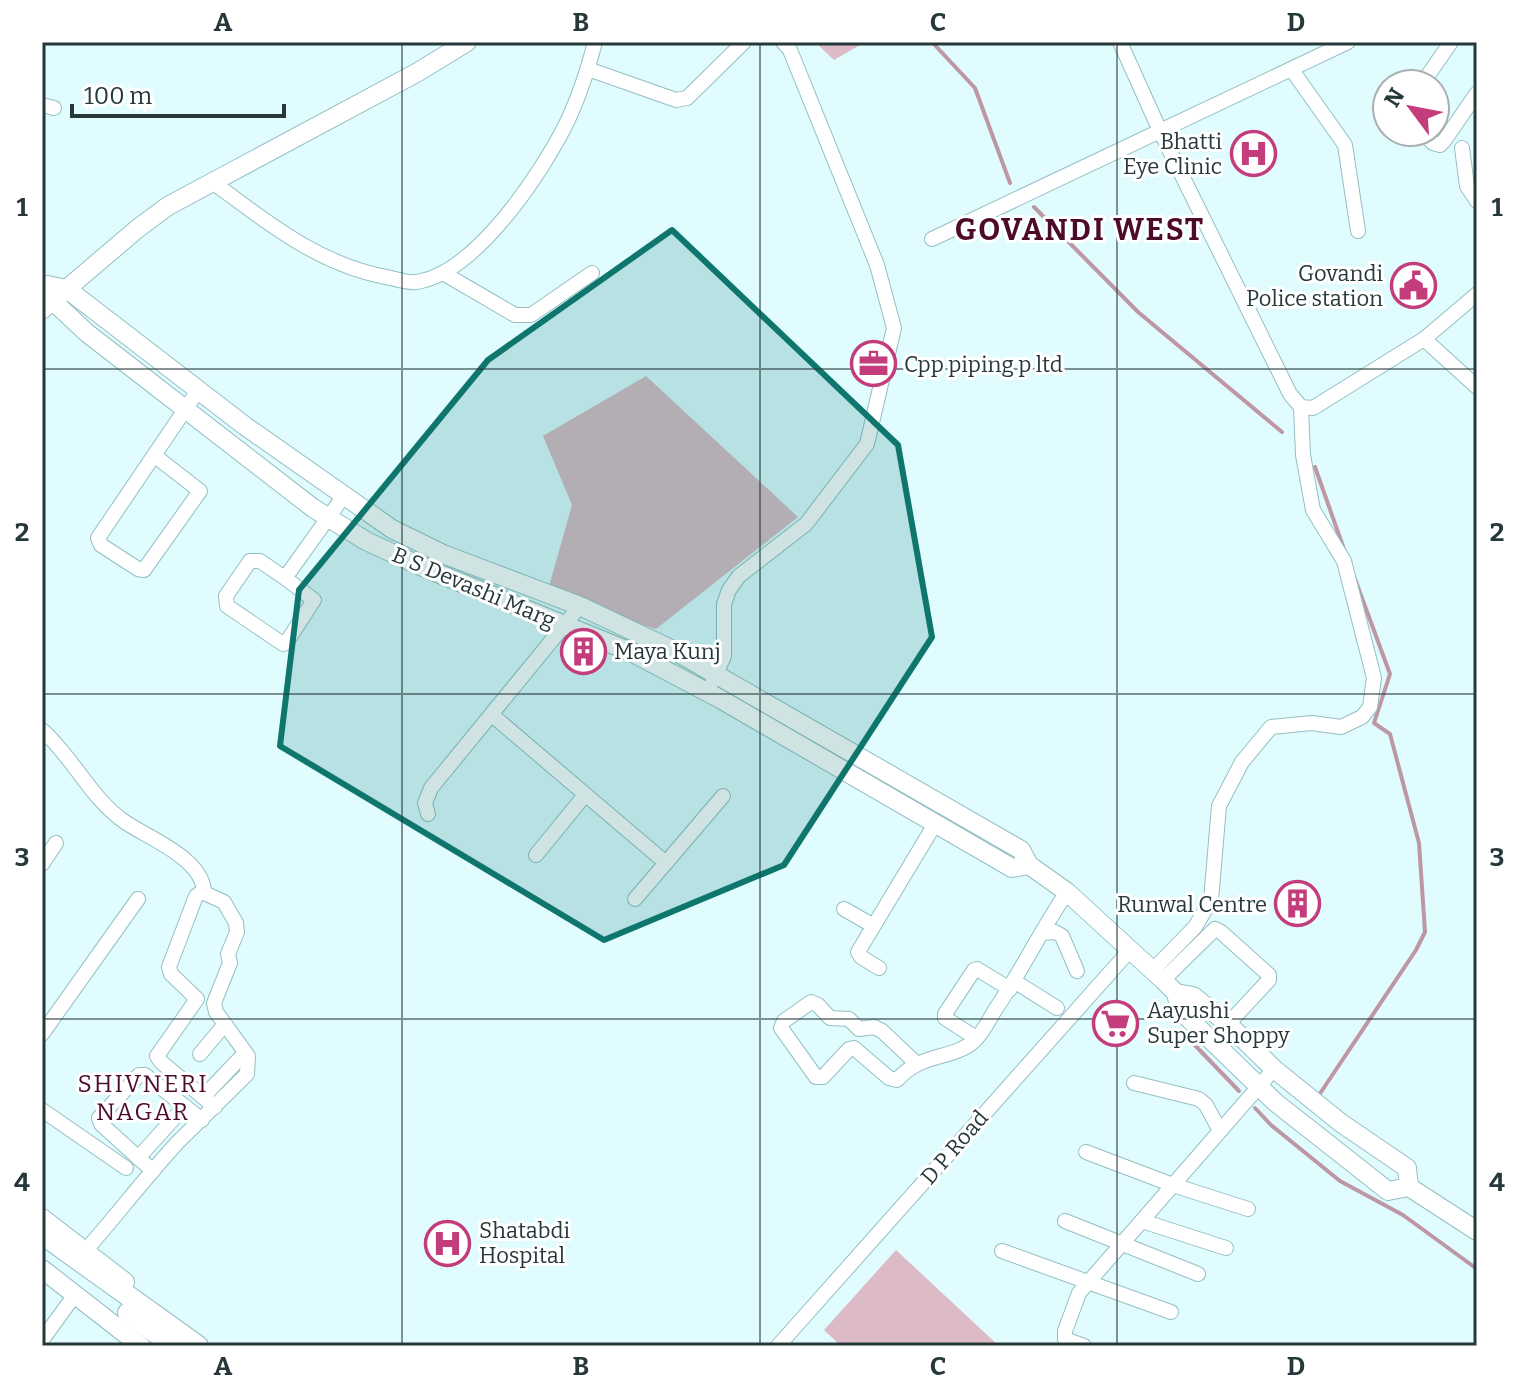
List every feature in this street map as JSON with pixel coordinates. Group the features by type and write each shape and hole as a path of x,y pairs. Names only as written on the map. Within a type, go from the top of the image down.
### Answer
{"highway":[{"path":"42,1234 198,1346"},
{"path":"42,1249 174,1346"}],"main road":[{"path":"50,293 168,206 418,72 467,42"},
{"name":"B S Devashi Marg","path":"50,293 87,333 185,410 327,517 366,541 631,652 1012,868 1029,865"},
{"name":"B S Devashi Marg","path":"50,293 100,317 343,497 392,529 443,554 580,606 675,651 1021,850 1029,865 1067,892 1164,981 1193,996 1228,1024 1274,1069 1341,1123 1407,1168 1409,1187"},
{"path":"87,333 100,317"},
{"name":"B S Devashi Marg","path":"1164,981 1180,1010 1259,1087 1388,1191 1409,1187 1477,1231"},
{"path":"42,1218 208,1346"},
{"path":"42,1269 141,1346"}],"street":[{"path":"211,181 303,248 367,274 414,282 443,273 475,250 521,197 566,123 588,69 595,42"},
{"path":"588,69 676,100 687,98 744,42"},
{"path":"706,692 724,656 724,604 729,590 739,576 806,524 867,444 894,328 877,265 790,50 783,42"},
{"path":"1120,42 1160,131 1290,394 1301,407 1303,455 1313,510 1344,561 1374,678 1370,707 1362,717 1341,727 1312,723 1271,727 1242,762 1219,806 1211,900 1164,981"},
{"path":"932,239 1348,42"},
{"path":"1433,68 1451,42"},
{"path":"1292,70 1345,145 1358,231"},
{"path":"1451,131 1477,93"},
{"path":"1462,148 1467,186 1477,201"},
{"path":"443,273 515,315 531,315 592,273"},
{"path":"1301,407 1313,408 1424,339 1477,294"},
{"path":"1424,339 1477,387"},
{"path":"155,456 200,491 144,570 101,545 98,538 199,389"},
{"path":"285,578 343,497"},
{"path":"250,561 260,561 285,578 314,600 283,644 225,602 250,561"},
{"path":"428,814 425,803 431,788 580,606"},
{"path":"492,715 666,863"},
{"path":"42,730 121,820 180,855 197,871 204,882 204,893"},
{"path":"536,855 585,795"},
{"path":"635,899 723,796"},
{"path":"879,968 858,952 935,824"},
{"path":"42,864 56,843"},
{"path":"916,1063 882,1031 874,1027 859,1029 849,1019 830,1018 811,1002 784,1021 781,1028 816,1077 823,1077 849,1049 854,1048 889,1078 897,1080 916,1063 956,1050 976,1038 1012,985 1067,892"},
{"path":"85,1251 198,1124 209,1102 247,1074 248,1056 214,1003 197,999 171,974 169,967 196,896 204,893 224,902 236,923 237,932 228,954 230,963 214,1003"},
{"path":"42,1034 138,899"},
{"path":"844,909 872,925"},
{"path":"1164,981 1215,929 1221,932 1269,975 1269,980 1228,1024"},
{"path":"1042,933 1055,932 1062,936 1077,971"},
{"name":"D P Road","path":"778,1346 1131,949"},
{"path":"976,1038 945,1018 945,1014 977,969 1057,1008"},
{"path":"197,999 157,1056 209,1102"},
{"path":"200,1054 225,1024"},
{"path":"1084,1346 1065,1339 1079,1293 1274,1069"},
{"path":"153,1171 101,1124 99,1118 139,1075 145,1075 198,1124"},
{"path":"1134,1083 1199,1099 1206,1105 1220,1131"},
{"path":"42,1110 126,1168"},
{"path":"138,1158 181,1110"},
{"path":"1086,1152 1248,1209"},
{"path":"1065,1221 1198,1274"},
{"path":"1142,1221 1226,1248"},
{"path":"1002,1251 1171,1312"},
{"path":"42,1340 74,1296"}],"highlighted area":[{"path":"672,230 898,445 932,637 784,865 604,940 280,746 299,590 488,360"}],"shaded area":[{"path":"815,42 865,42 834,60"},
{"path":"646,376 798,517 656,629 546,597 572,505 543,436"},
{"path":"896,1250 999,1346 841,1346 824,1330"}],"waterway":[{"path":"932,42 975,88 1010,183"},
{"path":"1034,207 1138,312 1282,432"},
{"path":"1315,467 1345,552"},
{"path":"1319,1095 1425,932 1419,843 1390,734 1374,723 1390,674 1355,579"},
{"path":"1188,1038 1239,1091"},
{"path":"1255,1108 1271,1125 1340,1181 1403,1215 1477,1269"}],"place":[{"name":"Bhatti Eye Clinic","path":"1253,154"},
{"name":"Govandi Police station","path":"1414,286"},
{"name":"Cpp piping p ltd","path":"873,364"},
{"name":"Maya Kunj","path":"583,651"},
{"name":"Runwal Centre","path":"1298,904"},
{"name":"Aayushi Super Shoppy","path":"1116,1023"},
{"name":"Shatabdi Hospital","path":"448,1243"}],"district":[{"name":"GOVANDI WEST","path":"1080,230"},
{"name":"SHIVNERI NAGAR","path":"143,1098"}]}
